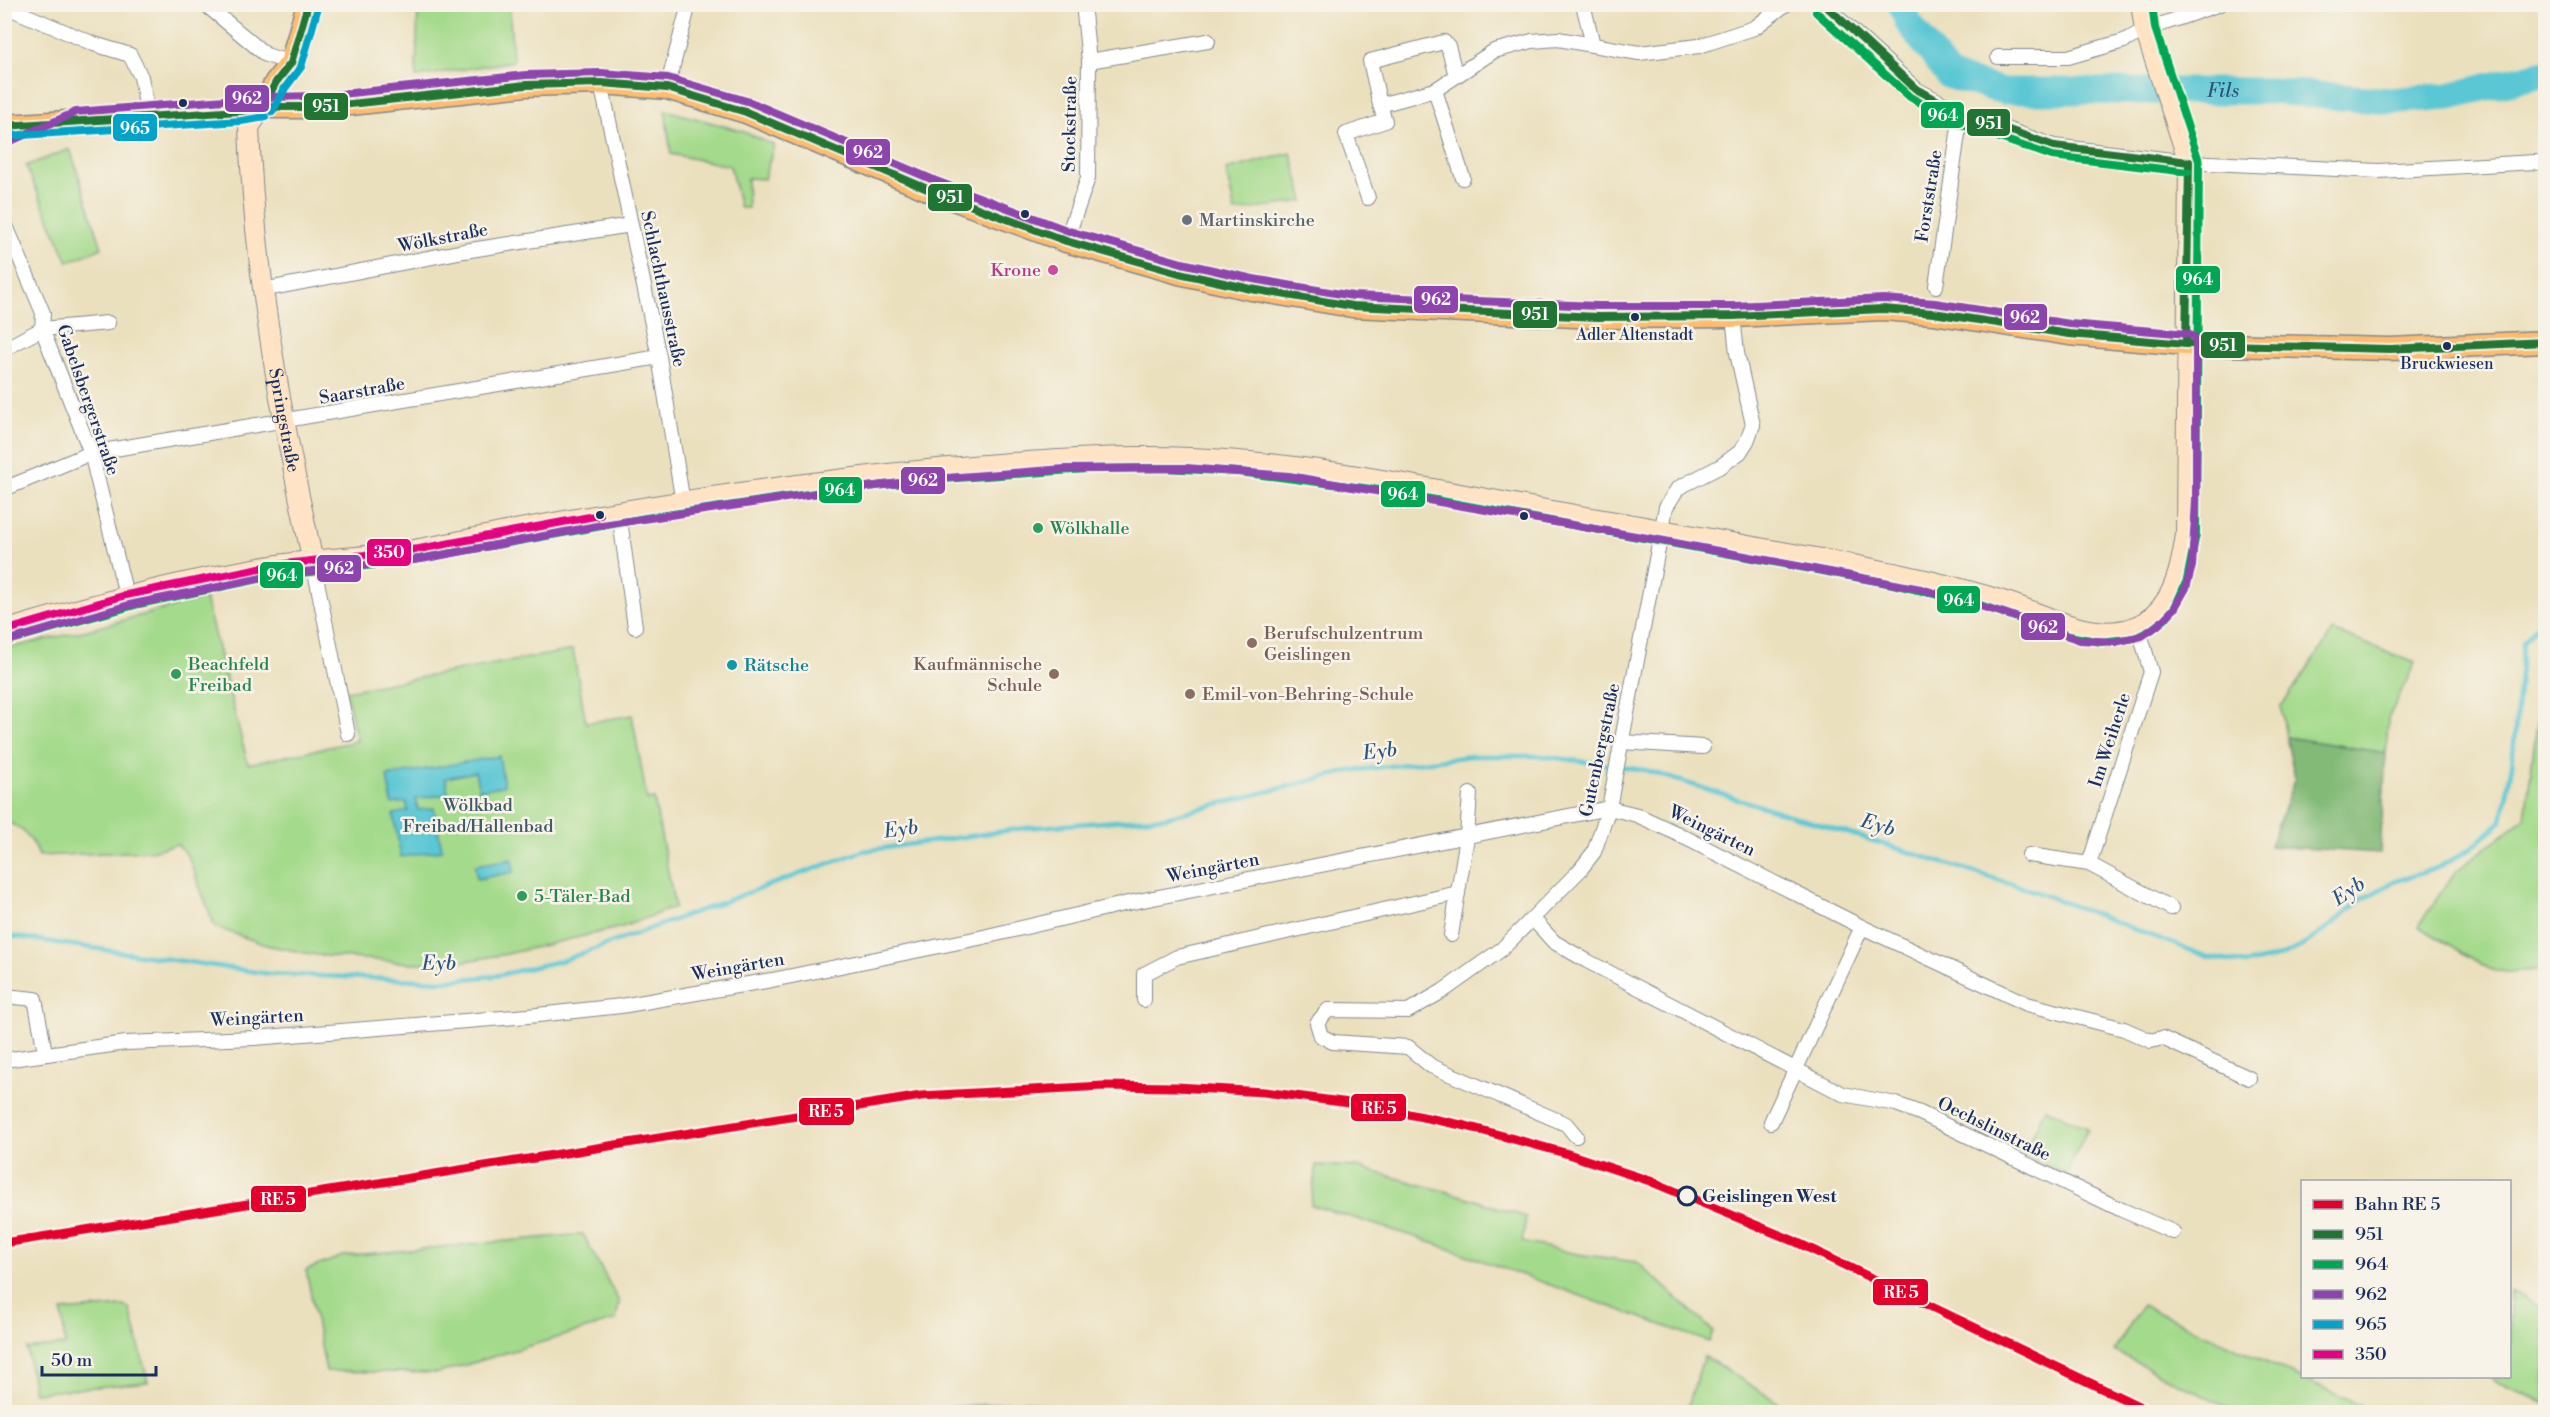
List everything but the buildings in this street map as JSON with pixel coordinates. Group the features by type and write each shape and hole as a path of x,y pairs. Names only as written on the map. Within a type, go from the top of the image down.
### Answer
{"main road":[{"path":"263,107 276,82 291,63 308,4"},
{"path":"4,631 126,595 275,565 419,549 527,527 809,484 932,469 1064,459 1186,457 1290,466 1661,530 1923,579 2007,603 2083,630 2114,632 2138,626 2151,618 2165,604 2176,584 2182,563 2186,512 2189,162 2145,30 2141,4"},
{"path":"4,126 263,107 330,106 526,85 601,83 667,88 746,112 933,191 1066,241 1179,273 1251,289 1352,306 1557,316 1733,316 1883,309 1933,313 2069,334 2186,344 2390,349 2546,342"},
{"name":"Springstraße","path":"263,107 249,127 262,290 285,422 313,561"}],"street":[{"path":"205,4 266,55 291,63"},
{"path":"667,88 689,4"},
{"name":"Stockstraße","path":"1066,241 1088,177 1089,61 1083,4"},
{"path":"1583,4 1593,45"},
{"path":"1380,105 1435,90 1494,51 1532,41 1558,39 1639,53 1699,46 1754,28 1786,4"},
{"path":"1823,4 1916,89 1961,113 2054,146 2189,162 2379,171 2535,162 2546,164"},
{"path":"1998,57 2068,57 2124,41 2145,30 2220,4"},
{"path":"4,6 94,44 130,55 141,77 148,116"},
{"path":"1089,61 1208,40"},
{"path":"1368,198 1346,134 1385,121 1370,61 1444,42 1448,46 1456,76"},
{"name":"Schlachthausstraße","path":"601,83 659,357 683,503"},
{"path":"1435,90 1463,178"},
{"name":"Forststraße","path":"1936,286 1961,113"},
{"name":"Gabelsbergerstraße","path":"4,220 43,313 42,329 91,453 126,595"},
{"name":"Wölkstraße","path":"262,290 464,251 631,225"},
{"name":"Gutenbergstraße","path":"1576,1136 1566,1124 1431,1066 1408,1047 1333,1042 1321,1036 1317,1023 1328,1010 1408,1011 1443,991 1502,949 1580,870 1594,852 1610,801 1666,507 1678,488 1721,466 1740,452 1748,441 1753,425 1739,363 1733,316"},
{"path":"4,349 42,329 108,323"},
{"name":"Saarstraße","path":"4,489 91,453 659,357"},
{"path":"619,513 635,627"},
{"name":"Springstraße","path":"313,561 348,734"},
{"name":"Im Weiherle","path":"2089,864 2151,672 2138,626"},
{"path":"1621,746 1703,747"},
{"path":"1451,935 1467,837 1470,794"},
{"name":"Weingärten","path":"4,1060 45,1052 126,1043 266,1037 516,1017 621,1006 772,980 979,938 1128,903 1467,837 1610,801 1862,927 2027,1004 2124,1029 2151,1041 2162,1038 2248,1078"},
{"path":"2029,855 2089,864 2171,908"},
{"path":"1143,1000 1144,974 1177,957 1458,893"},
{"name":"Oechslinstraße","path":"1533,919 1554,942 1587,961 1844,1094 1896,1104 1920,1113 2173,1232"},
{"path":"1772,1122 1862,927"},
{"path":"4,996 35,999 45,1052"}],"green space":[{"path":"418,5 509,5 513,61 416,77"},
{"path":"665,110 742,131 774,145 764,179 747,178 748,208 740,208 730,166 671,154"},
{"path":"70,149 102,248 68,262 26,166"},
{"path":"1291,153 1304,201 1235,212 1226,170"},
{"name":"Wölkbad Freibad/Hallenbad","path":"205,598 248,764 357,741 346,691 573,650 586,723 632,715 647,800 654,799 675,907 622,927 507,954 459,962 411,963 316,955 266,945 215,927 188,856 177,844 152,851 39,856 34,844 26,834 5,822 4,649 88,630"},
{"path":"2333,631 2415,663 2388,719 2386,753 2286,737 2281,707"},
{"path":"2545,661 2545,969 2507,972 2491,970 2418,926 2456,871 2525,818"},
{"path":"2286,737 2386,753 2380,853 2270,846 2295,778"},
{"path":"2045,1108 2088,1128 2066,1174 2024,1154"},
{"path":"1316,1165 1356,1167 1466,1197 1526,1217 1522,1242 1577,1254 1637,1262 1713,1331 1709,1342 1419,1238 1311,1205"},
{"path":"583,1234 619,1302 616,1320 439,1373 326,1371 306,1270 343,1256"},
{"path":"2511,1291 2545,1308 2545,1404 2490,1378 2511,1378"},
{"path":"2142,1305 2374,1412 2236,1412 2114,1351"},
{"path":"123,1306 129,1308 131,1313 148,1382 34,1393 27,1349 65,1345 62,1311"},
{"path":"1704,1356 1793,1412 1686,1412"},
{"path":"1026,1401 1081,1412 886,1412"}],"water":[{"path":"499,756 504,786 479,790 475,772 446,778 448,794 416,799 418,810 434,808 442,850 401,857 393,814 408,811 406,802 392,804 387,776"},
{"path":"512,859 514,872 477,879 475,865"}],"waterway":[{"name":"Fils","path":"1901,4 1908,22 1949,76 2004,91 2271,91 2390,101 2449,96 2546,73"},
{"name":"Eyb","path":"4,935 270,974 441,981 495,976 564,960 863,851 1026,828 1166,817 1350,771 1471,756 1542,756 1645,770 2034,891 2208,957 2246,964 2281,956 2302,946 2334,923 2360,900 2396,881 2435,869 2471,849 2502,821 2512,765 2523,642 2546,615"}],"transit line":[{"name":"951","path":"263,107 276,82 291,63 308,4"},
{"name":"951","path":"1824,4 1916,89 1961,113 2054,146 2189,162"},
{"name":"964","path":"7,641 139,604 273,576 402,562 646,518 815,493 928,480 1087,469 1164,468 1239,472 1387,491 1893,584 1980,605 2069,636 2101,642 2135,638 2151,630 2175,607 2187,580 2196,534 2199,161 2155,28 2152,4"},
{"name":"965","path":"272,112 285,88 301,67 318,7"},
{"name":"964","path":"1816,12 1910,97 1957,123 2052,156 2188,172"},
{"name":"962","path":"4,144 76,112 262,97 322,96 526,75 601,73 668,78 750,102 936,181 1069,231 1182,263 1253,279 1353,296 1598,306 1733,306 1884,299 1935,303 2070,324 2188,334 2194,337 2196,344 2196,500 2192,566 2186,588 2174,609 2158,625 2142,636 2115,642 2080,640 2004,613 1921,589 1659,540 1289,476 1186,468 1065,469 933,479 826,492 602,525 421,559 277,575 129,605 7,641"},
{"name":"951","path":"4,126 240,111 263,107 323,107 526,85 601,83 667,88 746,112 932,191 1066,241 1179,273 1251,289 1352,306 1598,317 1733,316 1883,309 1933,313 2069,334 2186,344 2390,349 2546,342"},
{"name":"965","path":"5,136 241,121 265,117"},
{"name":"951","path":"2186,344 2189,162"},
{"name":"350","path":"4,631 126,595 275,565 419,549 600,515"},
{"path":"4,1243 921,1096 1103,1086 1264,1092 1365,1105 1466,1126 1565,1153 1650,1181 1794,1241 2151,1412"}],"place":[{"name":"Martinskirche","path":"1187,220"},
{"name":"Krone","path":"1053,270"},
{"name":"Adler Altenstadt","path":"1635,317"},
{"name":"Bruckwiesen","path":"2447,346"},
{"name":"Wölkhalle","path":"1038,528"},
{"name":"Berufschulzentrum Geislingen","path":"1252,643"},
{"name":"Rätsche","path":"732,665"},
{"name":"Beachfeld Freibad","path":"176,674"},
{"name":"Kaufmännische Schule","path":"1054,674"},
{"name":"Emil-von-Behring-Schule","path":"1190,694"},
{"name":"5-Täler-Bad","path":"522,896"},
{"name":"Geislingen West","path":"1687,1196"}]}
